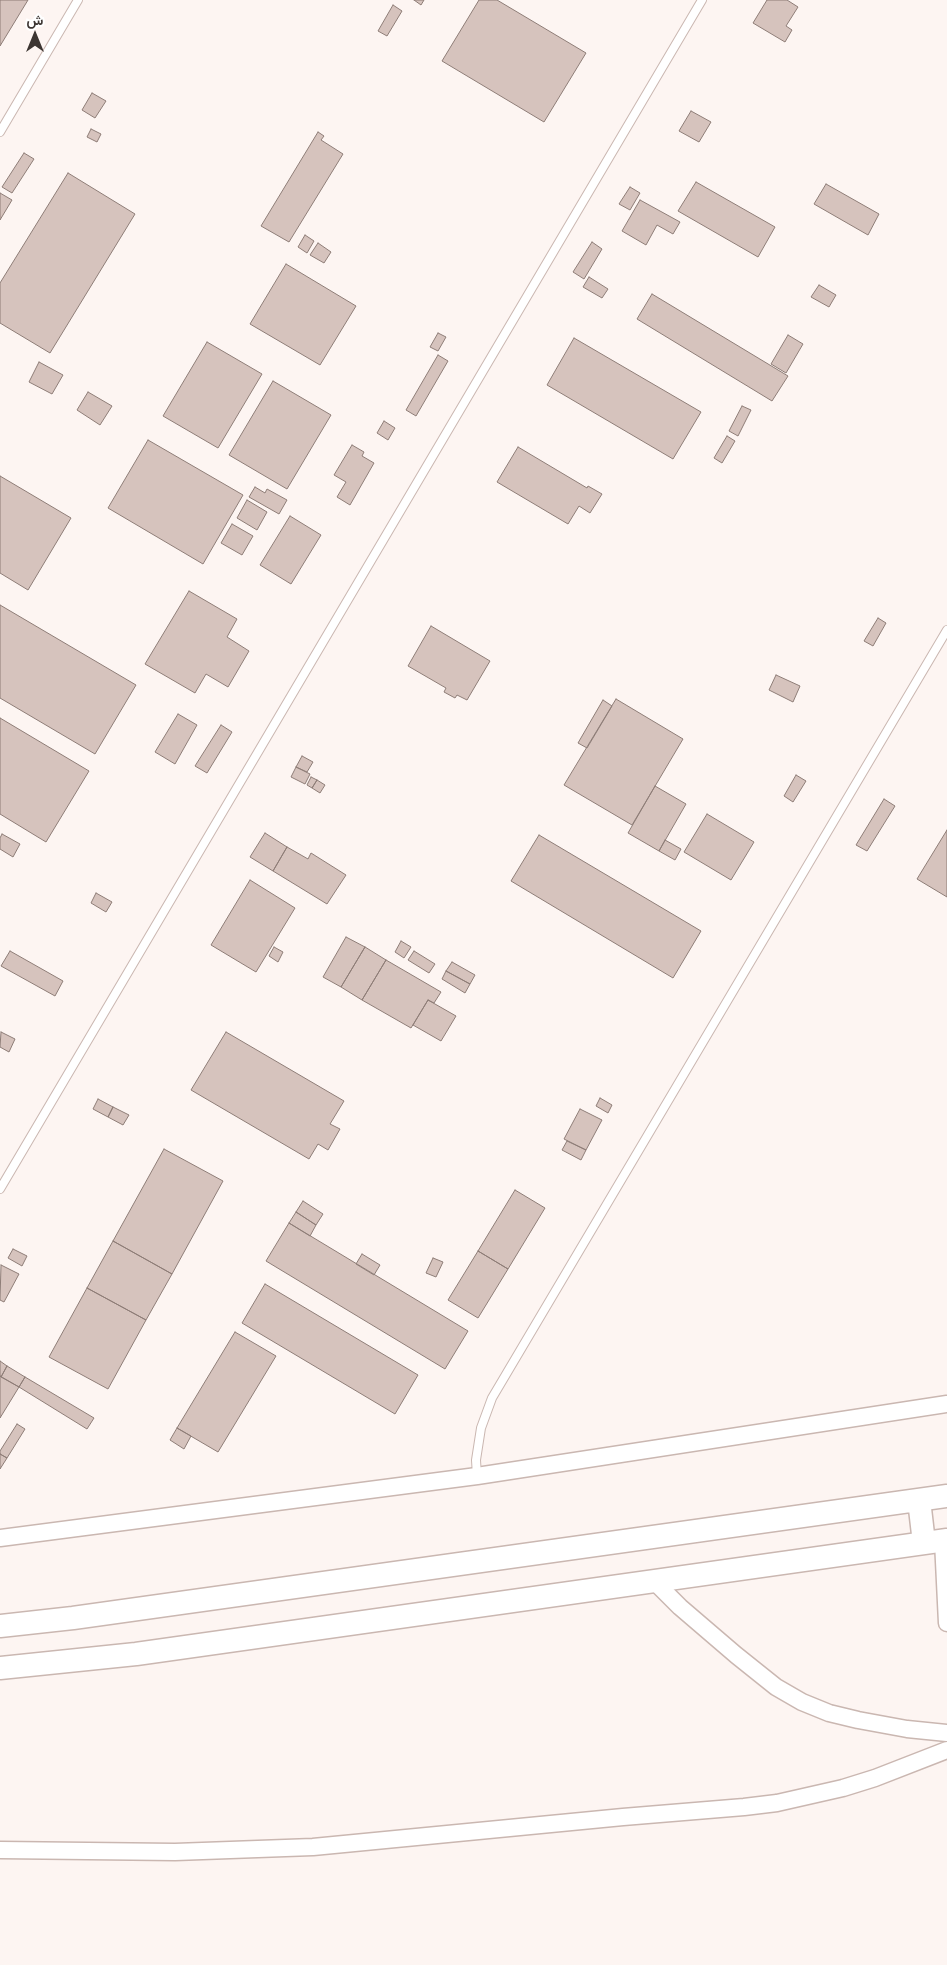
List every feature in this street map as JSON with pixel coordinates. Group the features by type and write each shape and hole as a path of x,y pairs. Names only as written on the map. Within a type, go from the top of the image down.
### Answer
{"street":[{"path":"0,1538 477,1476 947,1404"},
{"path":"0,1626 74,1618 947,1496"},
{"path":"919,1500 938,1542 947,1623"},
{"path":"0,1668 136,1654 938,1542"},
{"path":"654,1581 736,1655 776,1687 802,1702 829,1713 858,1720 908,1729 947,1733"},
{"path":"0,1850 175,1852 313,1847 744,1807 777,1803 843,1788 875,1778 947,1750"}],"lane":[{"path":"0,132 78,0"},
{"path":"0,1189 702,0"},
{"path":"477,1476 480,1428 492,1398 947,630"}],"building":[{"path":"0,0 28,0 0,46"},
{"path":"414,0 424,0 421,5"},
{"path":"479,0 497,0 586,53 544,122 442,61"},
{"path":"767,0 787,0 798,7 786,26 792,30 785,42 753,23"},
{"path":"393,5 402,11 387,36 378,31"},
{"path":"92,93 106,101 95,118 82,110"},
{"path":"691,111 711,122 699,142 679,131"},
{"path":"91,129 101,134 97,142 87,137"},
{"path":"318,132 324,136 321,140 343,154 289,242 261,226"},
{"path":"24,153 34,159 12,193 2,187"},
{"path":"68,173 135,214 50,353 0,323 0,283"},
{"path":"696,182 775,227 758,257 678,211"},
{"path":"826,184 879,214 868,235 814,204"},
{"path":"630,187 640,193 630,210 619,204"},
{"path":"0,193 12,200 0,220"},
{"path":"640,200 680,222 673,234 657,225 646,245 622,231"},
{"path":"305,235 314,241 307,253 298,247"},
{"path":"592,242 602,249 584,279 573,272"},
{"path":"318,243 331,252 324,263 310,255"},
{"path":"286,264 356,306 320,365 250,324"},
{"path":"589,277 608,289 602,298 583,287"},
{"path":"819,285 836,295 829,307 811,297"},
{"path":"652,294 788,376 772,401 637,319"},
{"path":"438,333 446,337 438,351 430,347"},
{"path":"788,335 803,344 786,373 771,364"},
{"path":"574,338 701,412 673,459 547,385"},
{"path":"207,342 262,374 218,448 163,416"},
{"path":"438,355 448,361 416,416 406,410"},
{"path":"39,362 63,375 52,394 29,382"},
{"path":"273,381 331,415 287,489 229,455"},
{"path":"88,392 112,406 100,425 77,410"},
{"path":"742,406 751,410 738,436 729,431"},
{"path":"384,421 395,428 388,440 377,433"},
{"path":"727,436 735,441 722,463 714,458"},
{"path":"148,440 243,495 203,564 108,508"},
{"path":"352,445 364,452 362,456 374,463 350,505 337,497 346,482 334,475"},
{"path":"518,447 587,488 588,486 602,494 590,513 579,506 568,524 497,482"},
{"path":"0,476 71,518 28,590 0,573"},
{"path":"255,487 265,493 267,489 287,500 279,514 249,497"},
{"path":"247,500 267,512 257,530 237,518"},
{"path":"290,516 321,535 291,584 260,565"},
{"path":"232,524 253,536 242,555 221,543"},
{"path":"189,591 237,619 227,637 249,651 228,687 206,674 195,693 145,664"},
{"path":"0,605 136,685 95,754 0,698"},
{"path":"878,618 886,623 873,646 864,641"},
{"path":"431,626 490,661 467,700 457,695 455,698 444,692 446,688 408,666"},
{"path":"776,675 800,686 793,702 769,690"},
{"path":"616,699 683,739 632,825 564,785"},
{"path":"603,700 612,706 587,748 578,743"},
{"path":"178,714 197,725 175,764 155,752"},
{"path":"0,718 89,771 46,842 0,814"},
{"path":"221,725 232,732 207,773 195,766"},
{"path":"302,756 313,762 307,772 296,767"},
{"path":"296,767 310,774 305,784 291,777"},
{"path":"796,775 806,781 793,802 784,796"},
{"path":"311,777 317,780 312,788 307,785"},
{"path":"317,780 325,785 320,793 312,788"},
{"path":"655,786 686,804 659,851 628,833"},
{"path":"884,799 895,806 867,851 856,845"},
{"path":"707,814 754,842 731,880 684,852"},
{"path":"947,830 947,897 917,879"},
{"path":"265,833 287,847 273,871 250,857"},
{"path":"2,834 20,844 13,857 0,849"},
{"path":"539,835 701,931 673,978 511,881"},
{"path":"665,840 681,849 675,860 659,851"},
{"path":"287,847 308,859 311,853 346,875 327,904 273,871"},
{"path":"250,880 295,908 256,972 211,945"},
{"path":"96,893 112,902 106,912 91,903"},
{"path":"346,937 365,947 341,987 323,977"},
{"path":"401,941 411,947 404,958 395,952"},
{"path":"274,947 283,952 278,962 269,956"},
{"path":"365,947 386,960 362,1000 341,987"},
{"path":"10,951 63,981 55,996 1,966"},
{"path":"414,951 435,964 429,973 408,960"},
{"path":"386,960 441,992 434,1003 428,1000 411,1028 362,1000"},
{"path":"452,962 475,975 470,984 446,971"},
{"path":"446,971 470,984 465,993 442,979"},
{"path":"428,1000 456,1016 441,1041 413,1025"},
{"path":"1,1032 15,1039 9,1052 0,1047"},
{"path":"226,1032 344,1101 330,1124 340,1129 328,1150 318,1144 309,1159 191,1090"},
{"path":"600,1098 612,1105 608,1113 596,1106"},
{"path":"98,1099 113,1107 108,1117 93,1109"},
{"path":"113,1107 129,1115 123,1125 108,1117"},
{"path":"580,1109 602,1120 586,1150 564,1139"},
{"path":"567,1141 586,1150 581,1160 562,1150"},
{"path":"164,1149 223,1181 172,1274 113,1241"},
{"path":"515,1190 545,1208 508,1269 478,1251"},
{"path":"303,1201 323,1214 316,1225 296,1212"},
{"path":"296,1212 316,1225 310,1236 289,1223"},
{"path":"289,1223 468,1331 445,1369 266,1261"},
{"path":"113,1241 172,1274 146,1320 87,1288"},
{"path":"13,1249 27,1256 22,1266 8,1258"},
{"path":"478,1251 508,1269 478,1318 448,1300"},
{"path":"362,1254 380,1265 374,1275 356,1264"},
{"path":"433,1258 443,1262 436,1277 426,1273"},
{"path":"1,1265 19,1274 4,1302 0,1300"},
{"path":"265,1284 418,1375 395,1414 242,1323"},
{"path":"87,1288 146,1320 108,1389 49,1357"},
{"path":"235,1332 276,1356 218,1452 177,1428"},
{"path":"0,1361 7,1366 1,1377 0,1376"},
{"path":"7,1366 25,1377 19,1387 1,1377"},
{"path":"0,1376 19,1387 0,1418"},
{"path":"25,1377 94,1418 87,1429 19,1387"},
{"path":"17,1424 25,1429 7,1458 0,1454 0,1451"},
{"path":"177,1428 191,1436 184,1449 170,1440"},
{"path":"0,1454 7,1458 0,1469"}]}
